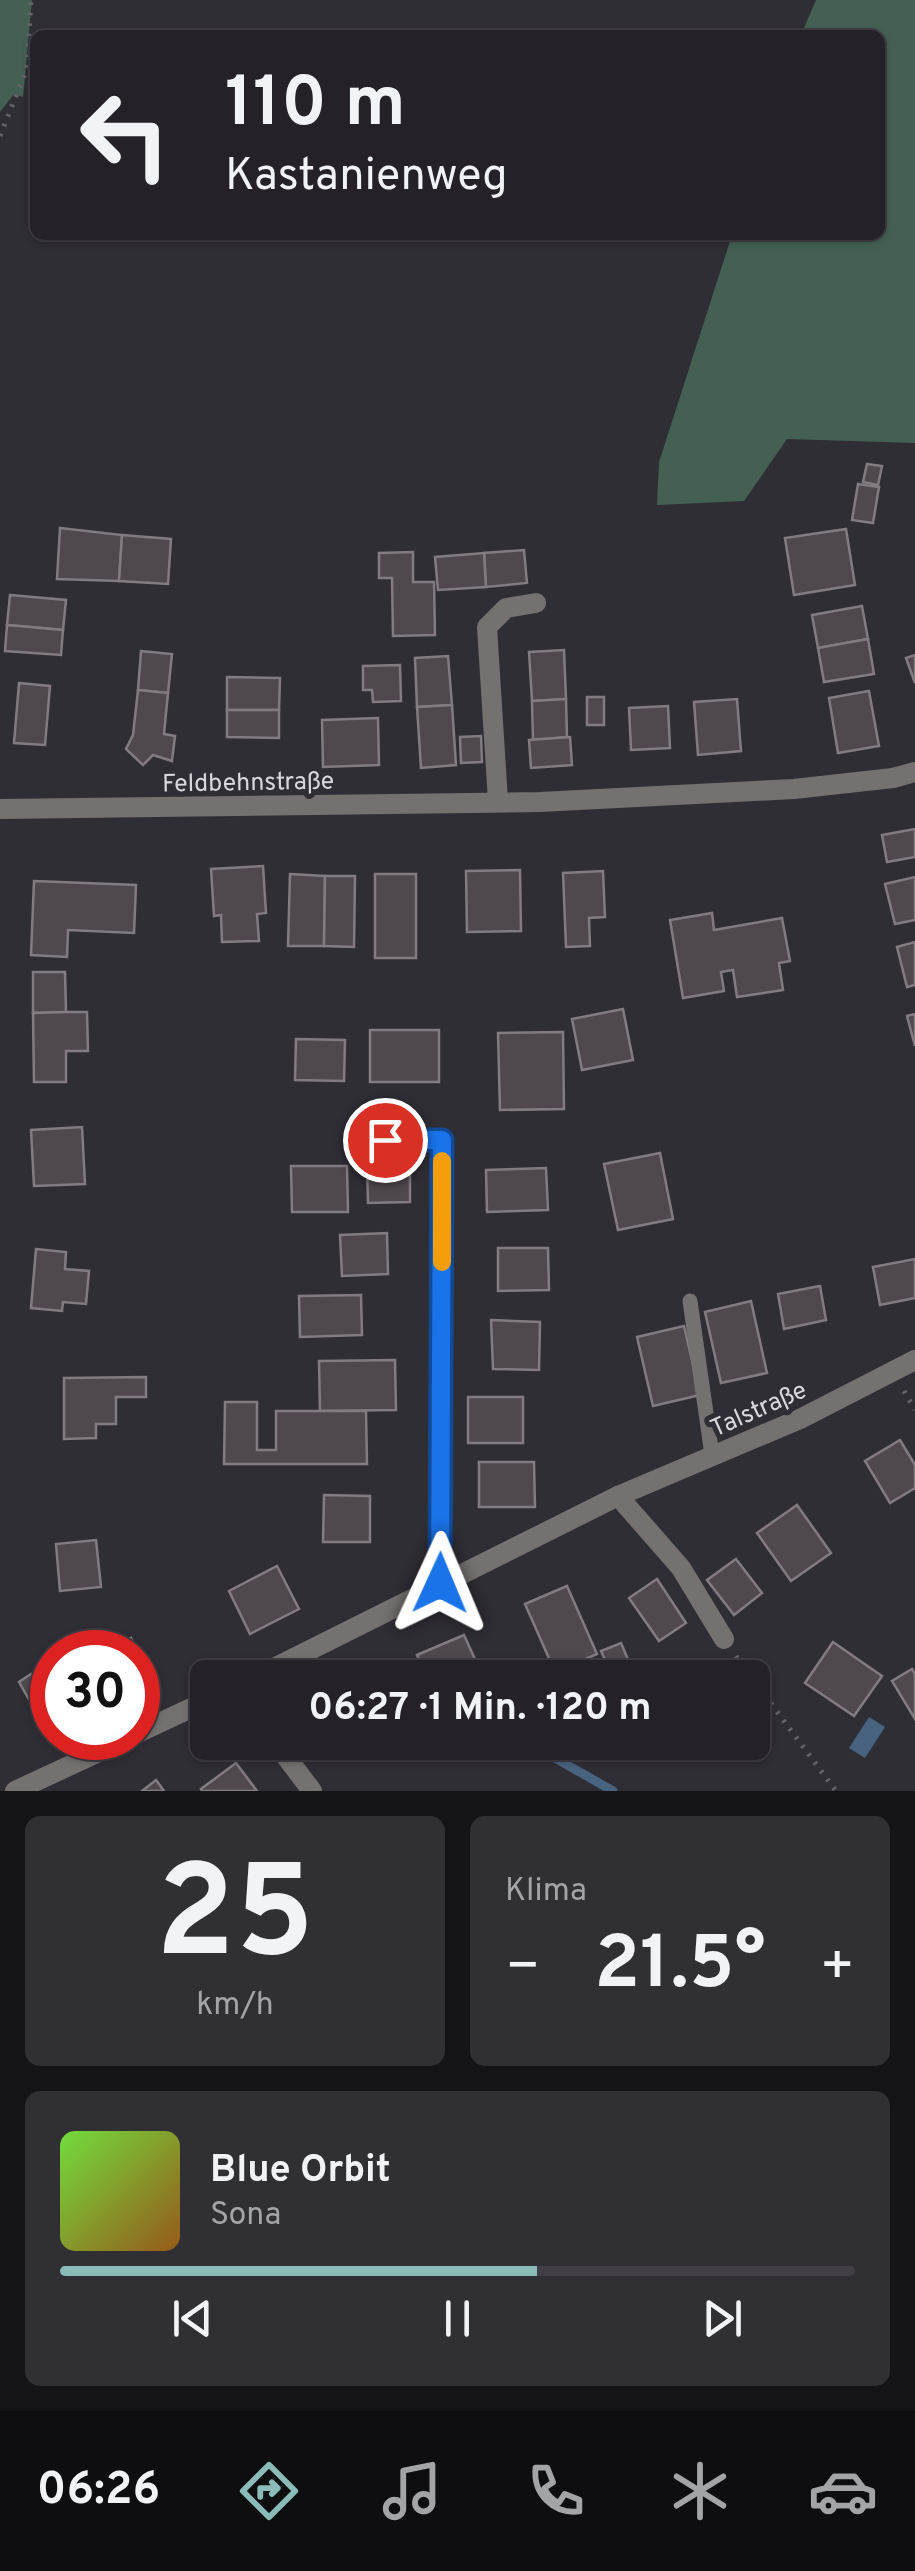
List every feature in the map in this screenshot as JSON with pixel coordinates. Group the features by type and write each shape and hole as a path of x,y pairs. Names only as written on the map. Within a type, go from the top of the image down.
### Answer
{"street":[{"path":"498,801 487,627 506,608 536,604"},
{"name":"Feldbehnstraße","path":"0,809 540,802 794,789 915,772"},
{"path":"356,1140 442,1140 440,1583"},
{"name":"Talstraße","path":"289,1660 618,1496 800,1419 915,1360"},
{"path":"618,1496 681,1568 724,1639"},
{"path":"160,1723 190,1708"},
{"path":"15,1791 81,1760"},
{"path":"289,1760 312,1791"}],"lane":[{"path":"690,1300 712,1455"}],"path":[{"path":"0,136 27,68 31,0"},
{"path":"770,1702 836,1791"}],"green space":[{"path":"0,0 32,0 23,97 14,94 0,112"},
{"path":"816,0 915,0 915,443 787,439 744,501 657,505 659,462 730,240 885,240 885,30 803,30"}],"water":[{"path":"869,1717 885,1727 865,1758 849,1748"}],"building":[{"path":"867,464 882,466 878,485 863,482"},
{"path":"858,484 879,487 873,523 852,520"},
{"path":"60,528 122,535 119,581 57,579"},
{"path":"846,529 855,585 794,595 785,538"},
{"path":"122,535 171,539 168,584 119,581"},
{"path":"524,550 527,583 486,587 484,553"},
{"path":"413,552 413,582 434,582 435,635 393,636 392,578 379,578 379,553"},
{"path":"484,553 486,587 438,590 435,557"},
{"path":"10,595 66,600 63,630 7,625"},
{"path":"862,606 868,639 818,648 812,615"},
{"path":"7,625 63,630 61,655 5,651"},
{"path":"868,639 874,674 824,682 818,648"},
{"path":"564,650 566,699 532,701 529,652"},
{"path":"141,651 172,654 168,693 138,690"},
{"path":"915,655 915,683 906,658"},
{"path":"448,656 452,705 417,707 415,658"},
{"path":"400,665 401,701 373,702 372,690 363,690 363,666"},
{"path":"227,677 280,678 279,710 227,710"},
{"path":"19,683 50,686 45,745 14,743"},
{"path":"138,690 168,693 164,734 175,736 172,761 153,755 143,765 126,749 133,735"},
{"path":"869,691 879,746 838,753 829,698"},
{"path":"587,697 604,697 604,725 587,725"},
{"path":"566,699 567,737 533,740 532,701"},
{"path":"737,699 741,751 698,755 694,702"},
{"path":"452,705 456,765 421,768 417,707"},
{"path":"668,706 670,748 631,750 629,708"},
{"path":"227,710 279,710 279,738 227,737"},
{"path":"378,718 379,765 323,767 322,720"},
{"path":"481,736 482,762 461,763 460,737"},
{"path":"570,737 572,765 531,768 529,740"},
{"path":"915,829 915,857 887,862 882,835"},
{"path":"263,866 266,913 257,914 259,941 222,942 221,915 214,916 211,869"},
{"path":"520,870 521,931 467,932 466,871"},
{"path":"603,871 605,917 589,918 590,946 566,947 563,873"},
{"path":"290,874 325,876 324,946 288,946"},
{"path":"375,874 416,874 416,958 375,958"},
{"path":"325,876 355,876 354,947 324,946"},
{"path":"915,877 915,920 895,924 885,884"},
{"path":"34,881 136,885 134,933 68,930 67,957 31,955"},
{"path":"712,913 714,930 782,918 790,961 779,963 783,990 737,997 733,970 721,972 724,991 683,998 670,920"},
{"path":"915,942 915,985 907,987 897,947"},
{"path":"33,972 65,972 66,1012 33,1013"},
{"path":"623,1009 633,1060 582,1070 572,1019"},
{"path":"87,1012 88,1051 66,1051 66,1082 34,1082 33,1013"},
{"path":"915,1014 915,1046 907,1016"},
{"path":"370,1030 439,1030 439,1082 370,1082"},
{"path":"563,1032 564,1109 500,1110 498,1033"},
{"path":"296,1039 345,1040 344,1081 295,1080"},
{"path":"82,1127 85,1184 34,1186 31,1130"},
{"path":"660,1153 673,1219 618,1230 604,1164"},
{"path":"410,1162 410,1202 368,1203 367,1163"},
{"path":"291,1166 347,1166 348,1212 292,1212"},
{"path":"546,1168 548,1210 487,1212 486,1170"},
{"path":"387,1233 388,1274 342,1276 340,1235"},
{"path":"498,1248 548,1248 549,1290 498,1291"},
{"path":"36,1249 66,1252 65,1269 89,1271 86,1304 63,1302 62,1311 31,1308"},
{"path":"915,1259 915,1298 880,1305 873,1267"},
{"path":"820,1286 826,1320 784,1329 778,1294"},
{"path":"361,1295 362,1335 300,1337 299,1296"},
{"path":"751,1301 767,1373 721,1383 705,1312"},
{"path":"491,1320 540,1322 539,1370 493,1369"},
{"path":"684,1326 700,1395 653,1406 637,1337"},
{"path":"395,1360 396,1410 320,1411 319,1361"},
{"path":"146,1377 146,1397 116,1397 116,1424 96,1424 96,1438 64,1439 64,1378"},
{"path":"468,1397 523,1397 523,1443 468,1443"},
{"path":"225,1402 257,1402 257,1450 276,1450 276,1411 366,1411 367,1464 224,1464"},
{"path":"900,1440 915,1465 915,1488 890,1503 865,1461"},
{"path":"479,1462 534,1462 535,1507 479,1507"},
{"path":"324,1495 370,1496 370,1542 323,1542"},
{"path":"797,1505 831,1553 791,1581 757,1533"},
{"path":"96,1540 101,1587 60,1591 56,1544"},
{"path":"736,1559 762,1593 734,1615 707,1580"},
{"path":"277,1566 299,1609 250,1634 229,1591"},
{"path":"657,1579 686,1623 659,1641 629,1598"},
{"path":"567,1586 597,1654 583,1660 550,1660 525,1604"},
{"path":"464,1635 475,1660 419,1660 417,1655"},
{"path":"833,1642 882,1676 854,1716 805,1683"},
{"path":"621,1643 628,1660 605,1660 601,1651"},
{"path":"912,1669 915,1674 915,1719 892,1681"},
{"path":"30,1675 30,1701 19,1682"},
{"path":"236,1763 257,1791 202,1791 201,1789"},
{"path":"156,1780 164,1791 142,1791"}],"waterway":[{"path":"559,1760 613,1791"}],"slow traffic":[{"path":"442,1161 442,1262"}],"route":[{"path":"385,1140 442,1140 440,1583"}]}
